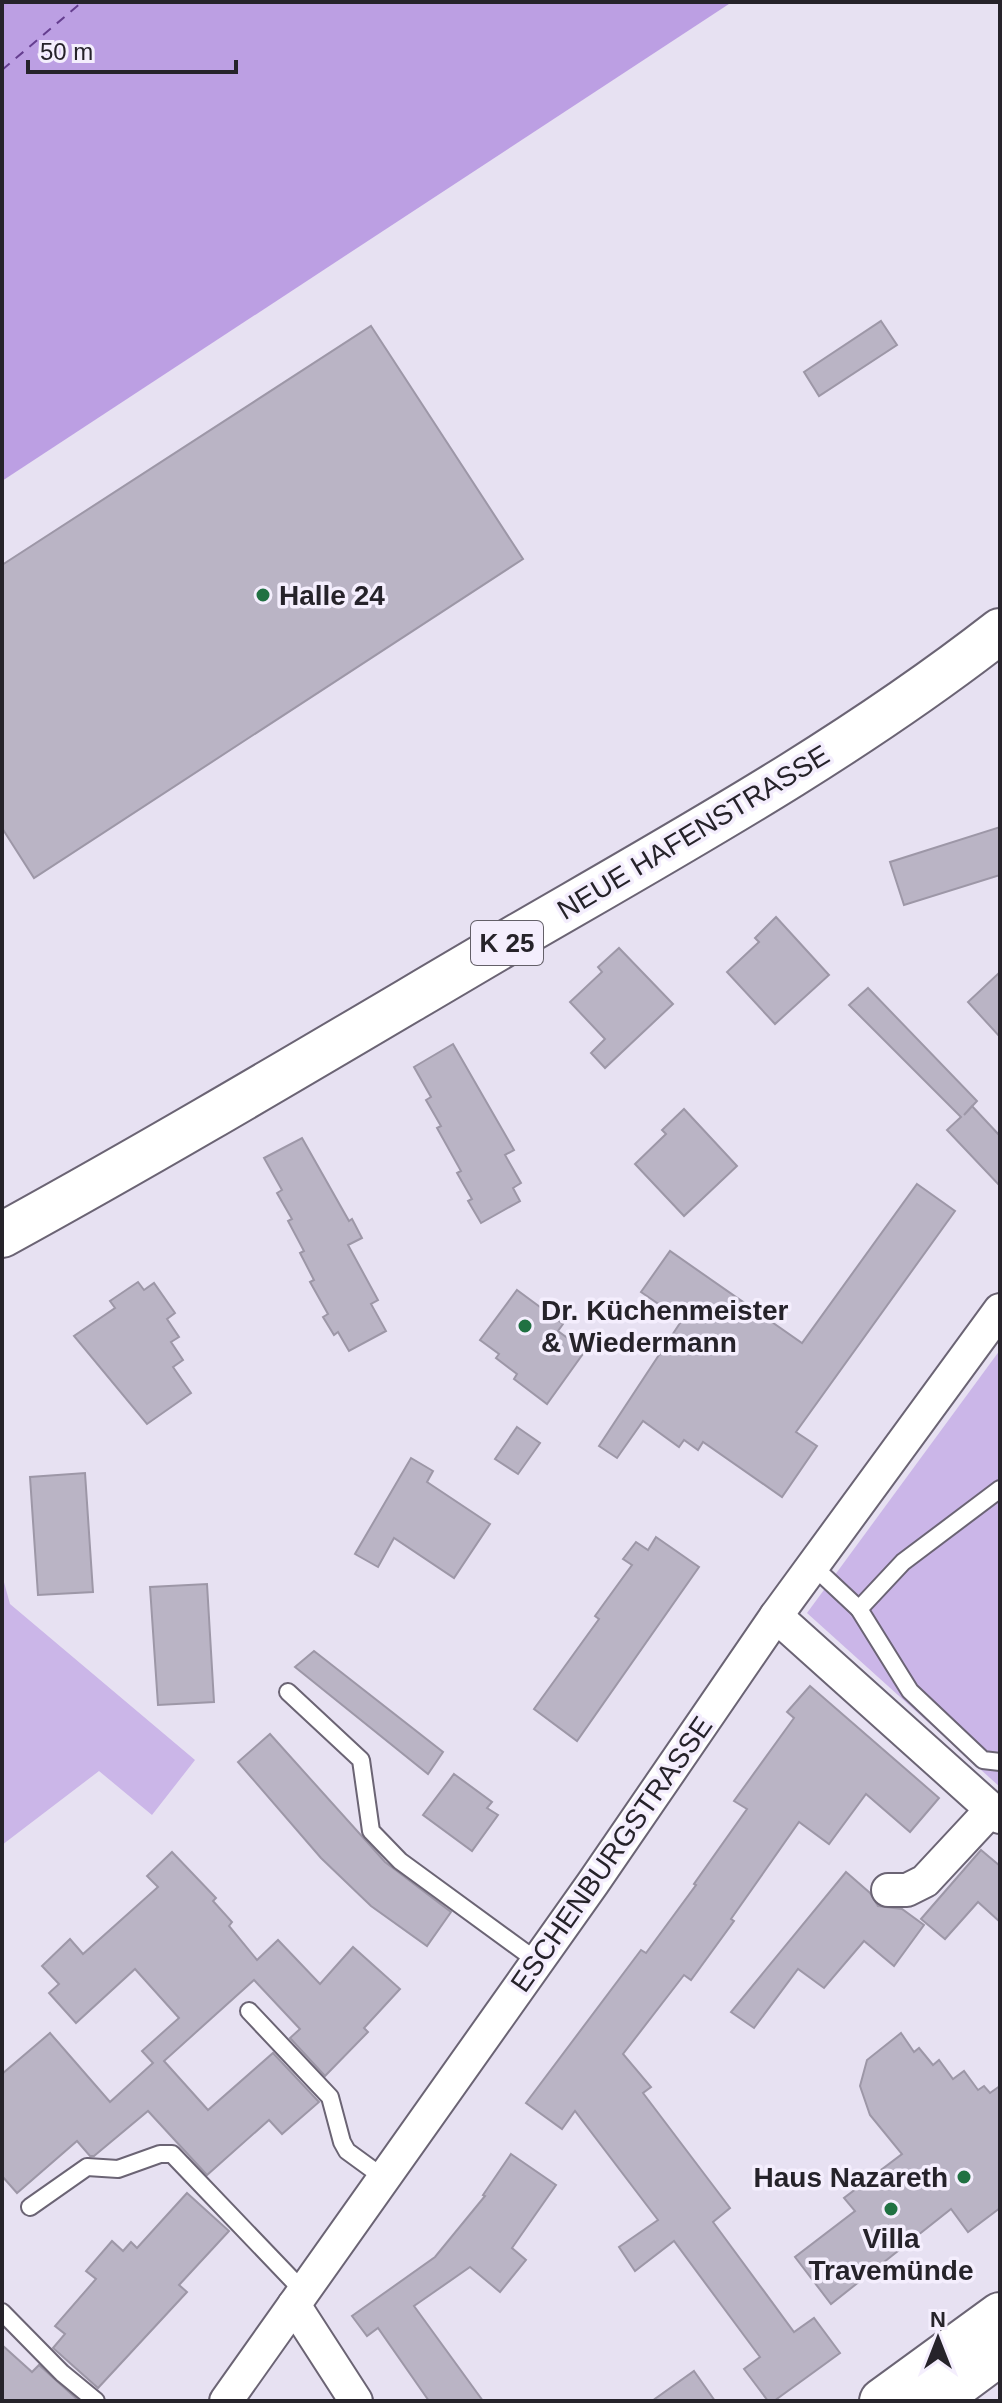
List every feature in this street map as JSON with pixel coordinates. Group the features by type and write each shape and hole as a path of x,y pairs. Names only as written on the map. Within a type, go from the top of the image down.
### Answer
{"main road":[{"name":"NEUE HAFENSTRASSE","path":"2,1235 234,1104 731,813 907,701 1000,631"},
{"path":"882,2401 1000,2315"},
{"path":"935,2401 1000,2353"}],"street":[{"name":"ESCHENBURGSTRASSE","path":"226,2401 776,1616 1000,1310"},
{"path":"776,1616 996,1813 925,1881 907,1890 888,1890"},
{"path":"299,2298 356,2401"}],"lane":[{"path":"859,1609 903,1562 1000,1489"},
{"path":"813,1566 859,1609 910,1691 983,1760 1000,1762"},
{"path":"288,1692 361,1760 371,1831 400,1861 537,1961"},
{"path":"249,2011 330,2097 347,2151 384,2178"},
{"path":"30,2207 87,2167 118,2169 160,2154 172,2154 299,2298"},
{"path":"2,2312 62,2373 96,2401"}],"shaded area":[{"path":"2,2 732,2 2,481"},
{"path":"1000,1350 1000,1787 807,1613"},
{"path":"2,1575 10,1604 195,1760 152,1815 99,1771 2,1845"}],"building":[{"path":"881,321 897,345 819,396 804,372"},
{"name":"Halle 24","path":"371,326 523,559 34,878 2,828 2,565"},
{"path":"1000,827 1000,875 904,905 890,862"},
{"path":"776,917 829,975 775,1024 727,972 759,942 755,938"},
{"path":"619,948 673,1004 605,1068 591,1053 605,1039 570,1002 602,972 598,967"},
{"path":"1000,972 1000,1037 968,1002"},
{"path":"868,988 977,1101 972,1106 1000,1136 1000,1186 947,1130 961,1117 849,1005"},
{"path":"453,1044 514,1150 505,1155 521,1183 513,1188 520,1201 481,1223 457,1173 461,1171 437,1128 441,1126 426,1100 431,1097 414,1067"},
{"path":"684,1109 737,1166 684,1216 635,1164 666,1134 662,1130"},
{"path":"302,1138 349,1221 352,1219 362,1238 348,1245 378,1300 371,1304 386,1331 349,1351 338,1332 334,1335 323,1317 328,1314 310,1282 314,1280 300,1253 304,1251 288,1221 292,1219 277,1193 282,1190 264,1158"},
{"path":"917,1184 955,1211 796,1432 817,1446 782,1497 703,1442 698,1450 684,1440 679,1447 643,1421 617,1458 599,1446 682,1320 641,1292 670,1251 802,1343"},
{"path":"138,1282 144,1290 154,1283 175,1313 167,1319 179,1337 171,1342 183,1360 173,1367 191,1393 147,1424 74,1336 115,1308 110,1301"},
{"path":"517,1290 563,1324 558,1331 585,1351 547,1404 514,1379 517,1374 496,1358 499,1354 480,1340"},
{"path":"517,1427 540,1443 518,1474 495,1459"},
{"path":"411,1458 433,1471 427,1482 490,1524 454,1578 394,1538 378,1567 355,1554"},
{"path":"85,1473 93,1592 38,1595 30,1477"},
{"path":"656,1537 699,1567 577,1741 534,1709 599,1619 595,1616 632,1565 623,1559 636,1542 648,1550"},
{"path":"207,1584 214,1702 158,1705 150,1587"},
{"path":"314,1651 443,1752 428,1774 295,1667"},
{"path":"810,1686 939,1798 910,1832 866,1794 829,1844 799,1822 691,1980 684,1975 623,2054 651,2087 643,2093 730,2208 713,2222 794,2332 814,2318 840,2353 774,2401 768,2401 744,2369 760,2357 674,2241 635,2271 619,2247 658,2220 575,2111 562,2129 526,2103 641,1950 646,1953 696,1885 747,1809 734,1801 794,1718 787,1712"},
{"path":"270,1734 385,1862 451,1912 427,1946 371,1906 321,1858 238,1762"},
{"path":"454,1774 492,1802 487,1808 498,1815 472,1851 423,1815"},
{"path":"981,1850 1000,1866 1000,1922 978,1902 945,1939 921,1919"},
{"path":"172,1852 216,1898 213,1901 232,1922 229,1926 257,1960 278,1940 320,1984 353,1947 400,1989 364,2028 368,2032 325,2076 290,2038 300,2029 254,1980 164,2061 208,2110 273,2053 319,2102 282,2134 269,2120 207,2175 148,2111 94,2156 90,2156 77,2141 17,2193 2,2176 2,2074 50,2033 110,2102 153,2063 142,2051 179,2018 135,1969 76,2023 49,1993 59,1984 42,1966 70,1939 83,1954 158,1887 147,1876"},
{"path":"846,1872 870,1893 878,1906 902,1909 924,1925 894,1966 864,1941 824,1988 798,1969 754,2028 731,2012"},
{"path":"901,2033 914,2052 919,2048 933,2065 939,2060 953,2079 964,2071 978,2090 984,2086 990,2093 1000,2086 1000,2208 968,2232 951,2209 831,2304 795,2257 855,2211 844,2198 902,2154 870,2115 860,2086 867,2060"},
{"path":"511,2154 556,2185 512,2248 526,2260 500,2292 470,2267 414,2306 483,2401 429,2401 378,2328 367,2336 352,2316 435,2257 485,2196"},
{"path":"187,2193 229,2231 179,2285 187,2292 98,2388 53,2348 65,2334 55,2326 96,2279 86,2271 112,2241 123,2251 131,2242 137,2248"},
{"path":"2,2345 32,2372 39,2365 79,2401 2,2401"},
{"path":"694,2371 715,2401 652,2401"}],"ferry route":[{"path":"2,70 82,2"}],"place":[{"name":"Halle 24","path":"263,595"},
{"name":"Dr. Küchenmeister & Wiedermann","path":"525,1326"},
{"name":"Haus Nazareth","path":"964,2177"},
{"name":"Villa Travemünde","path":"891,2209"}]}
